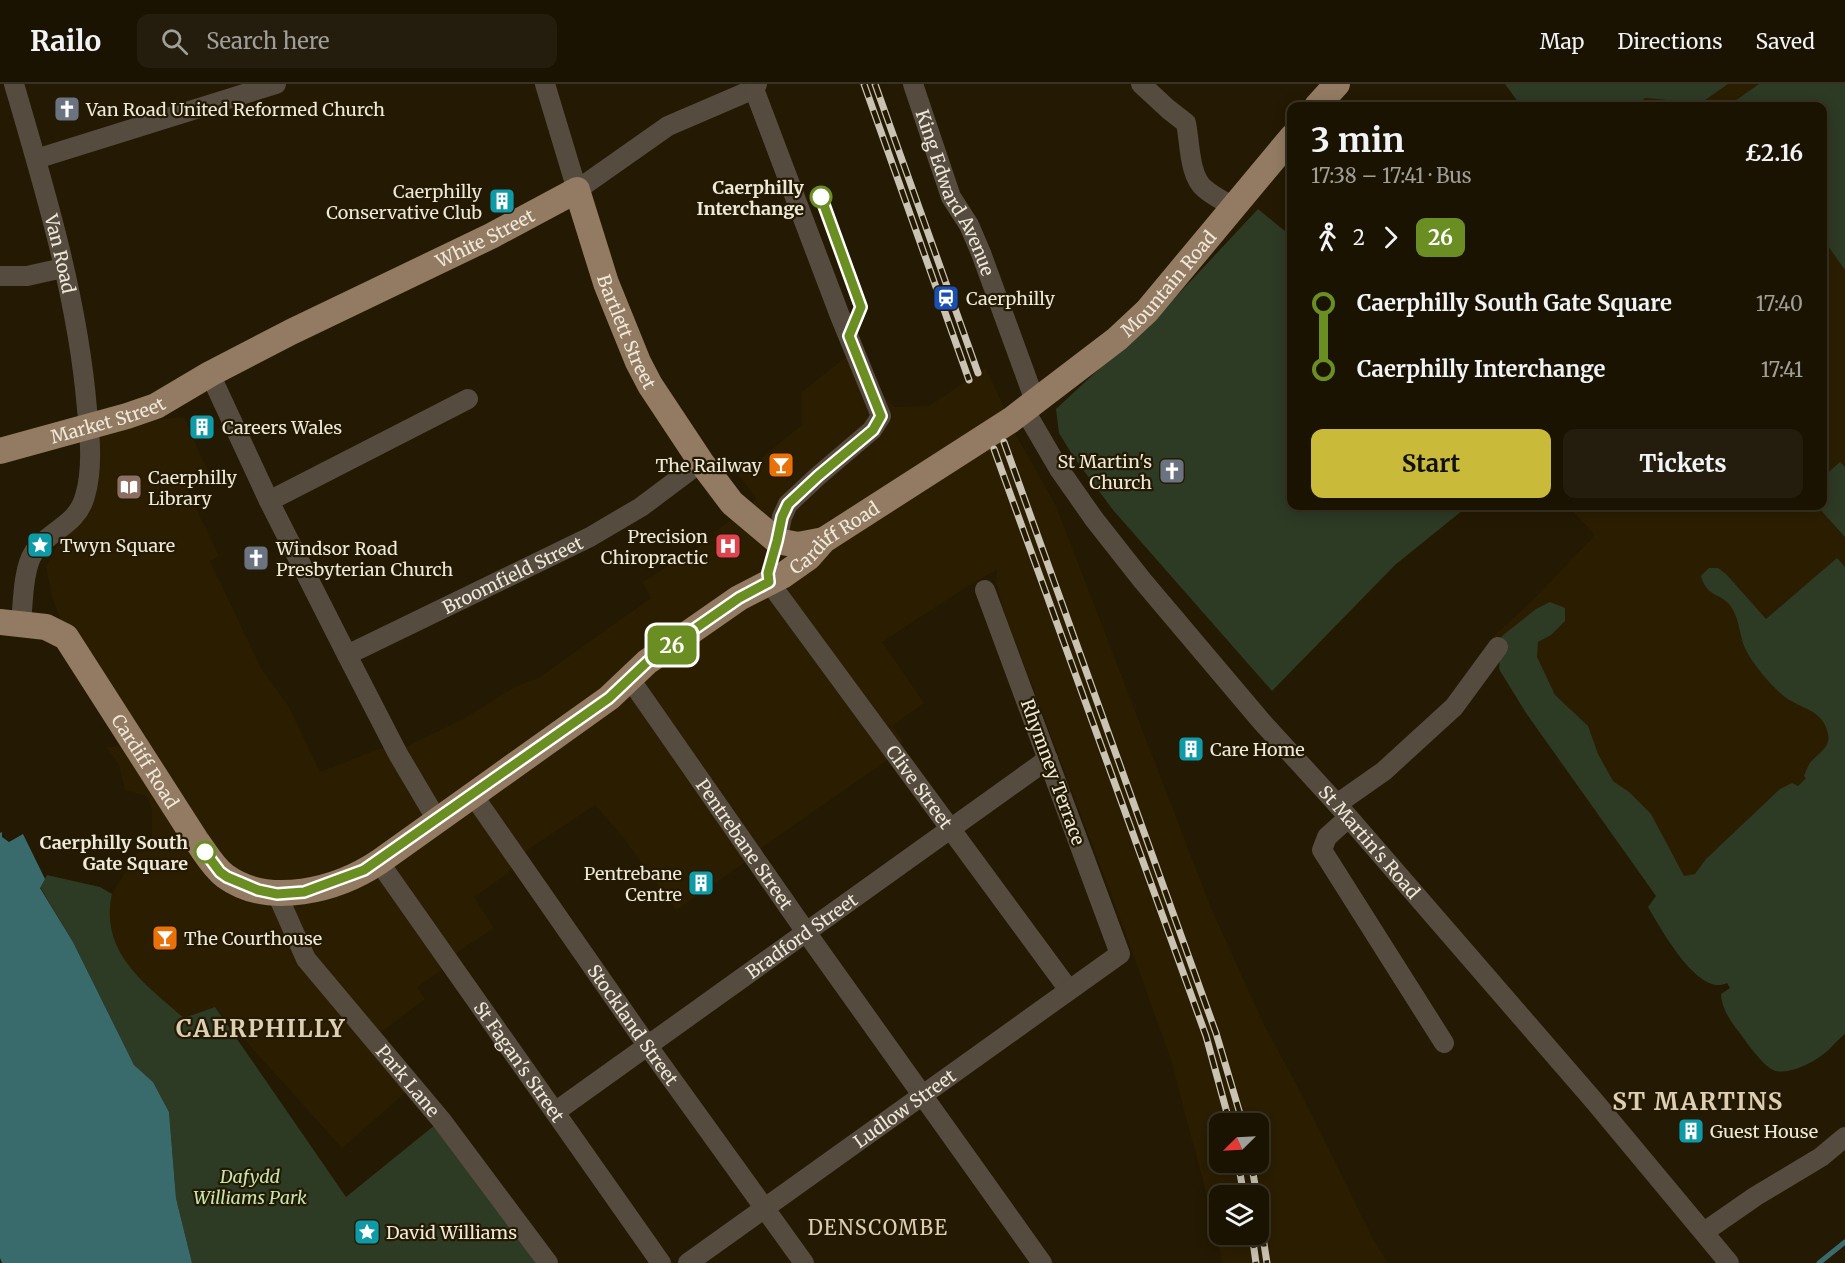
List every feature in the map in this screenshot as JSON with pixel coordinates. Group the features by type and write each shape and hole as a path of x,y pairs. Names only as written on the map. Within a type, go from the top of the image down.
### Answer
{"main road":[{"name":"Mountain Road","path":"1030,405 1117,339 1147,311 1287,143"},
{"name":"White Street","path":"210,374 291,332 491,236 577,190"},
{"name":"Bartlett Street","path":"577,190 606,283 650,385 701,462 732,503 777,541"},
{"name":"Market Street","path":"0,451 156,406 210,374"},
{"name":"Cardiff Road","path":"11,623 55,630 72,644 196,840 220,872 236,882 258,890 277,894 296,893 322,886 379,862 609,698 647,662 739,598 782,576 808,557 824,540 942,465 1030,405"},
{"path":"769,582 768,573 777,541 798,545 824,540"}],"street":[{"name":"Van Road","path":"11,623 33,554 67,524 79,510 85,496 89,426 83,362 63,268 36,159 14,84"},
{"path":"36,159 276,84"},
{"name":"Bartlett Street","path":"545,84 577,190"},
{"name":"King Edward Avenue","path":"913,84 951,197 969,225 981,253 1030,405"},
{"path":"1142,84 1186,123 1191,164 1203,188 1233,207"},
{"path":"756,87 840,316 881,416 873,430 788,504 782,517 777,541"},
{"name":"White Street","path":"577,190 668,126 756,87"},
{"path":"0,276 27,276 63,268"},
{"path":"210,374 269,501 347,655 398,754 437,820"},
{"path":"269,501 468,399"},
{"name":"St Martin's Road","path":"1030,405 1059,469 1094,519 1136,571 1262,723 1343,811 1595,1102 1729,1263"},
{"name":"Broomfield Street","path":"347,655 590,537 642,507 701,462"},
{"name":"Clive Street","path":"769,582 1069,990"},
{"name":"Rhymney Terrace","path":"985,590 1120,954"},
{"path":"1444,1043 1322,850 1343,811 1454,707 1498,647"},
{"name":"Pentrebane Street","path":"630,679 806,932 1042,1263"},
{"name":"Bradford Street","path":"555,1112 1048,759"},
{"name":"Stockland Street","path":"473,795 647,1045 804,1263"},
{"name":"St Fagan's Street","path":"379,862 661,1263"},
{"name":"Park Lane","path":"277,894 306,959 441,1121 548,1263"},
{"name":"Ludlow Street","path":"688,1263 1120,954"},
{"path":"1704,1232 1756,1196 1821,1157 1845,1137"}],"shaded area":[{"path":"1728,84 1845,84 1845,739 1699,884 1656,896 1526,713 1499,669 1501,655 1494,636 1530,603 1595,535 1572,510 1827,510 1827,102 1702,102"},
{"path":"1645,98 1690,102 1641,102"},
{"path":"846,357 894,407 929,406 986,368 1016,435 1056,506 1211,908 1265,1027 1300,1091 1373,1239 1388,1263 1222,1263 1219,1245 1269,1245 1269,1185 1209,1185 1209,1203 1171,1060 1005,614 996,583 997,570 976,581 882,642 924,703 892,726 903,742 886,761 676,910 623,837 595,805 529,849 508,873 474,897 494,928 459,951 439,972 417,987 425,999 379,1034 301,950 412,1087 342,1148 215,1007 184,1018 141,981 127,965 117,948 111,930 109,909 112,894 137,853 152,850 152,809 147,796 125,790 119,765 106,747 127,746 77,662 52,597 46,566 62,538 90,511 97,480 99,435 107,425 184,417 208,472 185,485 219,556 210,561 262,670 289,707 320,772 379,749 408,746 465,718 515,687 540,677 651,598 643,582 715,536 714,533 757,499 737,473 745,466 754,464 802,425 802,392"}],"green space":[{"path":"1505,84 1728,84 1702,102 1645,98 1641,102 1518,102"},
{"path":"1759,84 1845,84 1845,270 1827,245 1827,102 1734,102"},
{"path":"1258,209 1287,233 1287,510 1463,510 1395,565 1272,691 1113,510 1059,433 1056,409 1171,302"},
{"path":"1840,462 1845,467 1845,537 1821,510 1827,510 1827,473"},
{"path":"1837,558 1845,567 1845,1034 1824,1054 1811,1062 1791,1070 1778,1071 1769,1068 1761,1061 1729,1018 1721,994 1730,988 1727,983 1716,985 1692,971 1661,929 1648,907 1656,896 1526,713 1499,669 1502,636 1536,609 1550,602 1565,608 1565,621 1551,635 1538,642 1537,657 1555,695 1588,726 1598,754 1613,781 1629,792 1651,814 1684,876 1695,874 1706,859 1780,789 1792,783 1798,786 1806,778 1804,776 1809,765 1825,747 1828,739 1826,726 1817,715 1785,697 1761,672 1743,643 1732,608 1725,600 1706,588 1701,576 1709,568 1718,568 1766,619"},
{"name":"Dafydd Williams Park","path":"47,875 100,887 112,894 110,915 112,933 128,965 184,1018 215,1007 346,1197 441,1120 551,1263 192,1263 176,1198 169,1112 153,1082 134,1065 73,942 40,887"}],"water":[{"path":"2,832 2,837 9,842 23,834 45,879 40,888 73,942 134,1065 153,1082 169,1112 176,1198 192,1263 2,1263 0,1258 0,833"}],"waterway":[{"path":"1819,1263 1845,1242"}],"railway":[{"path":"864,84 969,380"},
{"path":"875,84 978,373"},
{"path":"1004,442 1216,1033 1240,1113"},
{"path":"994,449 1206,1036 1227,1113"},
{"path":"1240,1173 1242,1185"},
{"path":"1253,1173 1255,1185"},
{"path":"1254,1245 1256,1263"},
{"path":"1264,1245 1267,1263"}],"bus line":[{"name":"26","path":"205,852 220,872 227,877 258,890 277,894 304,892 364,870 379,862 609,698 647,662 739,598 769,582 768,573 782,517 788,504 873,430 881,416 849,336 861,307 821,197"}],"place":[{"name":"Van Road United Reformed Church","path":"67,109"},
{"name":"Caerphilly Interchange","path":"821,197"},
{"name":"Caerphilly Conservative Club","path":"502,201"},
{"name":"Caerphilly","path":"946,298"},
{"name":"Careers Wales","path":"202,427"},
{"name":"The Railway","path":"781,465"},
{"name":"St Martin's Church","path":"1172,471"},
{"name":"Caerphilly Library","path":"129,487"},
{"name":"Twyn Square","path":"40,545"},
{"name":"Precision Chiropractic","path":"728,546"},
{"name":"Windsor Road Presbyterian Church","path":"256,558"},
{"name":"Care Home","path":"1191,749"},
{"name":"Caerphilly South Gate Square","path":"205,852"},
{"name":"Pentrebane Centre","path":"701,883"},
{"name":"The Courthouse","path":"165,938"},
{"name":"Guest House","path":"1691,1131"},
{"name":"David Williams","path":"367,1232"}],"district":[{"name":"CAERPHILLY","path":"261,1028"},
{"name":"ST MARTINS","path":"1698,1101"},
{"name":"DENSCOMBE","path":"878,1227"}]}
